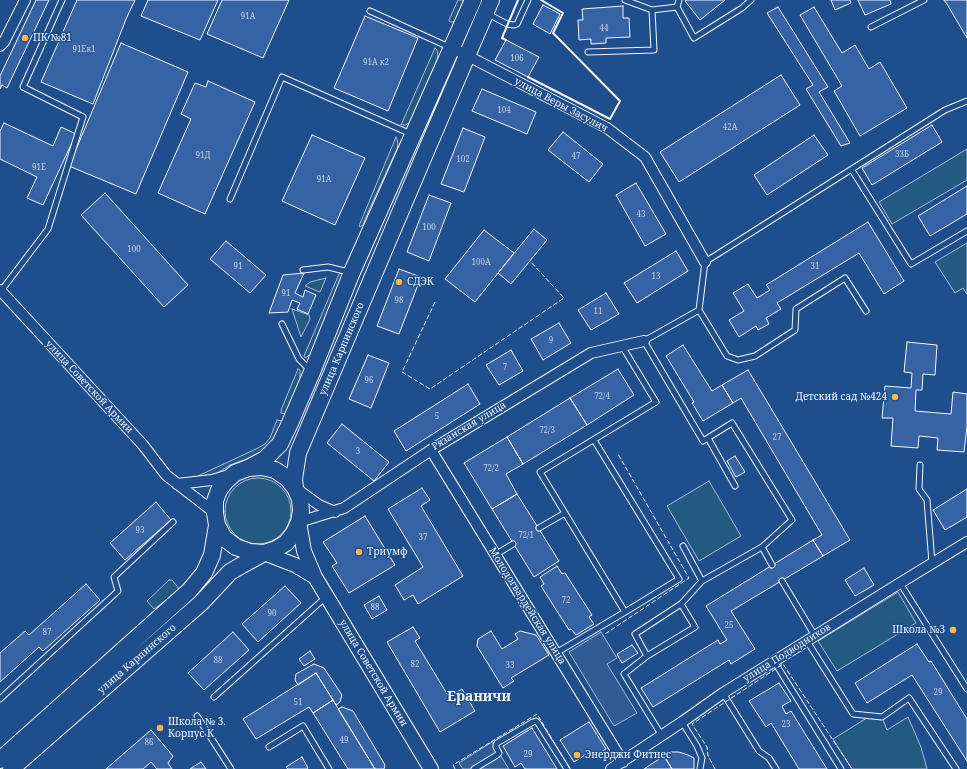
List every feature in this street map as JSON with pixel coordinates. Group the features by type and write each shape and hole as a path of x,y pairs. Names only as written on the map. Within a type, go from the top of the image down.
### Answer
{"main road":[{"name":"улица Карпинского","path":"0,760 189,591 204,573 212,555 216,519 215,501 219,490 226,481 242,470 265,459 280,444 312,372 352,272 473,0"},
{"name":"улица Карпинского","path":"295,488 294,479 298,453 488,7"},
{"path":"380,209 383,215 388,218 394,218 400,213"},
{"name":"улица Карпинского","path":"11,769 201,603 230,572 264,553 276,549 286,543 294,533 299,522 301,511 300,499 295,488 287,478 275,470 262,467 242,470"},
{"path":"216,519 224,538 236,547 250,552 264,553"}],"street":[{"path":"0,46 4,42 25,0"},
{"name":"улица Веры Засулич","path":"452,48 607,128 645,157 705,262"},
{"name":"улица Советской Армии","path":"0,290 143,445 166,475 216,519"},
{"name":"Рязанская улица","path":"299,522 344,508 431,450 591,353 644,341"},
{"name":"Молодогвардейская улица","path":"431,450 623,762"},
{"path":"176,484 212,480 242,470"},
{"path":"295,488 319,505 334,512"},
{"name":"улица Советской Армии","path":"299,522 304,551 315,577 431,769"},
{"name":"улица Подводников","path":"611,769 662,736 723,693 967,542"},
{"path":"264,553 295,565 315,577"}],"lane":[{"path":"0,290 48,229 83,117 23,87 62,0"},
{"path":"488,7 507,24 514,25 517,24 528,0"},
{"path":"625,0 652,10 677,7"},
{"path":"679,0 677,7 694,38 742,8 751,0"},
{"path":"871,27 924,0"},
{"path":"588,52 654,50 652,10"},
{"path":"370,11 452,48"},
{"path":"230,199 282,77 414,135"},
{"path":"866,312 845,278 796,309 795,330 755,356 738,360 727,356 699,310 705,262 945,110 967,101"},
{"path":"852,170 911,264 967,231"},
{"path":"304,270 328,268 352,272"},
{"path":"647,656 635,634 681,604 702,581 762,548 792,520 732,423 703,441 644,341 699,310"},
{"path":"282,324 299,360 312,372"},
{"path":"622,346 656,402 540,472 625,612"},
{"path":"708,438 735,486"},
{"path":"556,653 679,579 594,440"},
{"path":"920,465 919,489 927,500 932,563"},
{"path":"539,528 565,513"},
{"path":"0,699 118,591 114,576 173,522"},
{"path":"495,555 514,544"},
{"path":"683,546 702,581"},
{"path":"762,548 772,565"},
{"path":"782,581 811,638 853,714 882,718 910,698 956,769"},
{"path":"900,583 967,688"},
{"path":"214,697 327,596"},
{"path":"662,736 624,674 647,656 695,627 681,604"},
{"path":"774,661 841,769"},
{"path":"723,693 759,751 769,758 776,769"},
{"path":"197,716 231,769"},
{"path":"474,769 497,755 497,743 536,721 567,769"},
{"path":"682,722 698,746 702,758 700,769"},
{"path":"269,747 303,726 329,769"}],"shaded area":[{"path":"458,0 464,0 456,20 450,22 449,20"},
{"path":"435,48 438,56 437,60 412,119 406,125 401,125"},
{"path":"396,137 398,143 397,149 363,225 360,227 359,226"},
{"path":"967,149 967,180 892,224 879,202"},
{"path":"967,243 967,294 963,288 955,293 935,262"},
{"path":"339,274 343,274 311,354 305,358 304,356"},
{"path":"326,278 320,292 305,286 310,282"},
{"path":"292,309 309,315 310,319 301,337"},
{"path":"298,369 300,370 300,379 297,387 286,414 281,413 281,410"},
{"path":"277,420 282,421 274,439 263,452 230,465 213,476 197,477 265,444 270,438"},
{"path":"251,478 265,478 277,483 286,492 291,504 289,524 282,535 265,544 251,544 239,539 230,530 225,518 225,504 230,492 239,483"},
{"path":"709,481 741,536 699,561 667,506"},
{"path":"169,580 172,580 180,590 154,609 147,601"},
{"path":"898,592 916,623 837,671 818,641"},
{"path":"601,632 617,658 607,664 637,713 614,726 569,652"},
{"path":"870,716 882,717 887,730 908,717 921,747 927,769 852,769 833,739"},
{"path":"492,742 509,769 463,769 459,763"}],"building":[{"name":"ПК №81","path":"36,0 49,0 7,88 2,85 0,89 0,76"},
{"path":"77,0 135,0 126,19 93,104 41,82"},
{"path":"148,0 218,0 200,40 141,16"},
{"path":"222,0 289,0 263,58 207,34"},
{"path":"725,0 700,20 685,1"},
{"path":"831,0 850,0 851,3 835,10"},
{"path":"858,0 890,0 891,4 865,15"},
{"path":"944,0 967,0 967,38 947,4"},
{"path":"543,5 560,14 550,34 533,24"},
{"path":"623,6 623,18 629,18 630,37 606,38 606,43 591,44 591,39 579,40 578,20 583,20 582,9"},
{"path":"778,7 828,87 819,92 850,143 841,146 806,89 813,85 767,13"},
{"path":"814,7 842,53 855,45 869,69 880,62 907,108 860,136 834,91 842,86 800,15"},
{"path":"365,16 418,38 388,111 334,88"},
{"path":"506,40 539,57 528,77 495,60"},
{"path":"121,43 188,72 136,194 69,166"},
{"path":"781,75 800,105 679,182 660,152"},
{"path":"208,81 255,102 205,214 158,193 191,119 181,114 195,83 206,87"},
{"path":"482,89 536,112 527,134 472,111"},
{"path":"4,123 53,146 61,127 76,134 43,205 27,198 37,177 0,159 0,131"},
{"path":"932,125 942,142 872,185 862,168"},
{"path":"463,128 485,137 464,192 441,184"},
{"path":"563,132 603,164 589,182 548,150"},
{"path":"312,135 365,158 335,225 282,201"},
{"path":"814,135 828,155 767,195 754,175"},
{"path":"636,183 666,234 645,246 616,195"},
{"path":"967,186 967,214 930,236 918,216"},
{"path":"105,193 188,285 164,307 81,215"},
{"path":"429,195 451,203 429,261 407,252"},
{"path":"868,222 904,281 884,294 859,253 777,303 781,309 766,318 769,324 758,330 756,326 739,337 729,320 744,311 733,293 748,284 757,298 770,290 766,285"},
{"path":"534,229 547,240 511,284 498,273"},
{"path":"484,230 514,253 475,302 445,279"},
{"path":"226,241 266,275 250,293 210,259"},
{"path":"676,251 688,271 637,303 624,283"},
{"path":"399,269 421,277 399,334 377,326"},
{"path":"304,273 295,293 303,297 305,290 316,295 308,314 297,309 300,303 292,300 288,312 269,313 283,275"},
{"path":"606,293 619,314 591,330 578,310"},
{"path":"559,323 571,343 543,360 531,339"},
{"path":"907,342 937,345 935,375 923,374 922,390 916,390 915,411 951,414 953,392 967,394 967,426 964,452 937,450 938,438 919,436 918,448 891,446 893,418 882,418 885,386 911,388 912,373 904,372"},
{"path":"683,345 712,391 722,385 733,403 703,421 692,403 694,402 666,356"},
{"path":"511,350 523,371 499,385 486,365"},
{"path":"368,355 389,363 371,408 349,399"},
{"path":"618,369 634,395 587,425 570,398"},
{"path":"748,370 850,540 823,556 813,540 822,535 741,398 733,403 722,385"},
{"path":"468,384 480,404 406,451 394,431"},
{"path":"570,398 587,425 523,464 507,437"},
{"path":"342,424 389,462 374,481 327,443"},
{"path":"507,437 523,464 506,474 517,494 492,509 464,463"},
{"path":"735,456 745,472 736,477 727,461"},
{"path":"422,488 430,500 421,506 463,576 418,604 413,595 404,600 395,585 423,567 388,509"},
{"path":"967,489 967,517 945,530 933,510"},
{"path":"517,494 559,561 534,577 492,509"},
{"path":"156,502 171,520 125,560 110,543"},
{"name":"Триумф","path":"365,516 395,565 349,593 332,566 337,563 323,542"},
{"path":"813,540 823,556 731,611 755,649 731,664 729,660 653,707 641,688 718,640 720,644 727,640 706,606"},
{"path":"557,566 562,574 565,573 592,615 589,617 594,624 576,635 571,629 569,630 541,586 544,584 540,577"},
{"path":"864,568 874,585 855,596 845,580"},
{"path":"86,584 100,600 43,651 39,647 0,682 0,653 25,631 29,635"},
{"path":"285,586 301,603 258,642 242,624"},
{"path":"379,596 387,610 372,619 364,605"},
{"path":"413,627 420,638 415,641 449,697 462,689 475,711 440,732 387,642"},
{"path":"491,631 502,649 518,639 515,634 520,631 536,635 549,655 511,678 514,681 503,688 477,646 478,639"},
{"path":"233,632 249,650 204,690 188,673"},
{"path":"917,644 929,662 931,661 967,719 967,761 912,675 867,703 855,683"},
{"path":"632,645 638,653 622,663 617,654"},
{"path":"310,651 315,659 304,666 299,659"},
{"path":"314,664 324,668 342,695 340,702 336,705 316,673 298,685 295,680 296,674"},
{"path":"316,673 333,700 313,713 309,707 256,739 243,719"},
{"path":"779,683 791,701 782,706 786,714 791,711 827,769 799,769 771,723 766,727 749,701"},
{"path":"333,700 375,769 348,769 313,713"},
{"path":"342,707 353,711 385,765 384,769 375,769 338,709"},
{"path":"589,722 606,749 592,758 588,753 574,762 560,740"},
{"path":"532,728 557,769 525,769 521,763 515,767 503,746"},
{"path":"151,730 173,756 168,763 172,769 157,769 151,762 143,769 106,769"},
{"path":"671,752 679,752 694,758 694,769 672,769 664,756"},
{"path":"664,756 672,769 644,769"},
{"path":"302,757 308,768 307,769 288,769 286,767"},
{"path":"201,762 206,769 190,769"}],"fence":[{"path":"435,302 402,372 430,389 564,298 530,261"},
{"path":"605,634 689,578 618,454"},
{"path":"715,769 708,756 707,747 692,724 783,664 852,769"},
{"path":"455,769 453,765 537,714 570,769"}],"wall":[{"path":"506,40 502,38 518,0"},
{"path":"528,77 610,119 620,101 553,33 563,13 541,0"}],"place":[{"name":"ПК №81","path":"25,38"},
{"name":"СДЭК","path":"399,282"},
{"name":"Детский сад №424","path":"895,397"},
{"name":"Триумф","path":"359,552"},
{"name":"Школа №3","path":"953,630"},
{"name":"Школа № 3. Корпус К","path":"160,728"},
{"name":"Энерджи Фитнес","path":"577,755"}],"district":[{"name":"Ераничи","path":"479,697"}]}
